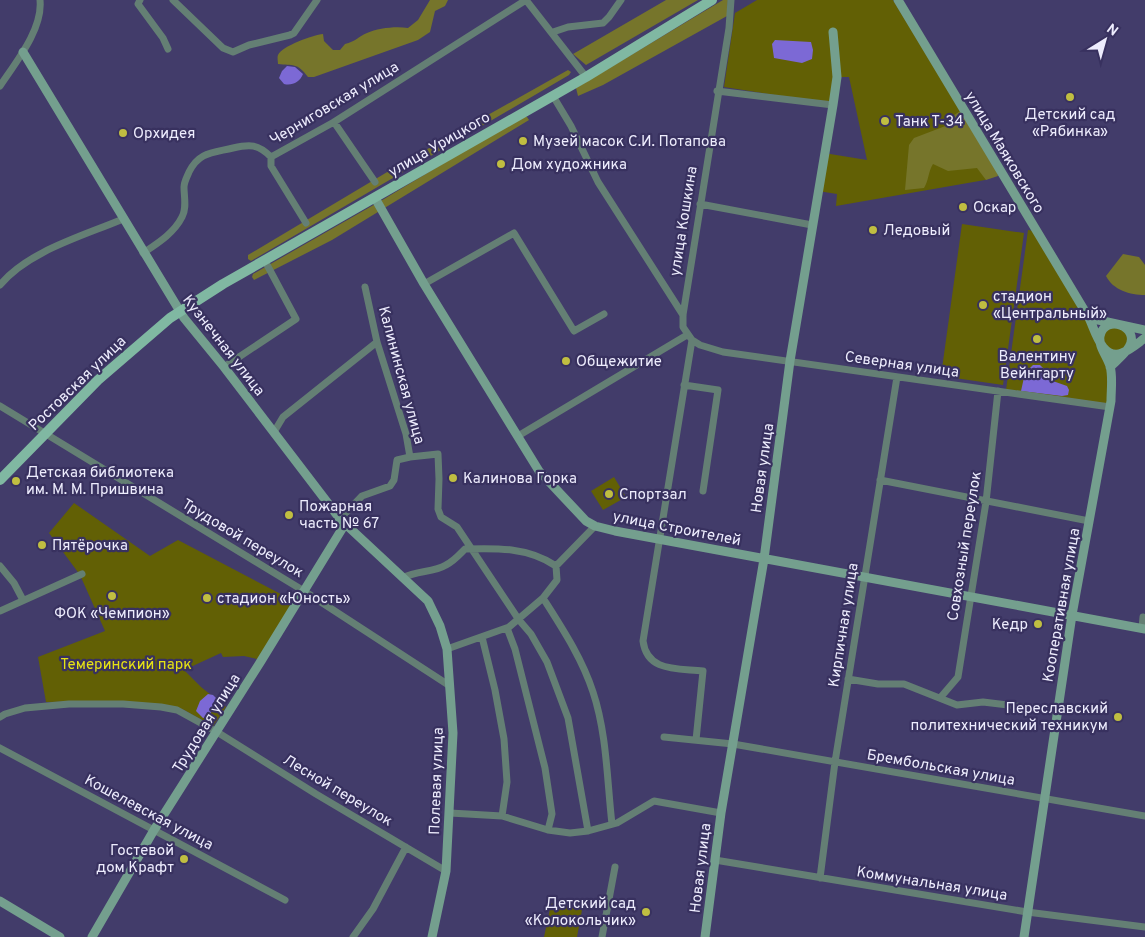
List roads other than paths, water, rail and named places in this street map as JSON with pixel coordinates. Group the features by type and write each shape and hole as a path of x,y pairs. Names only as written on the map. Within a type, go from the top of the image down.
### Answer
{"main road":[{"name":"улица Урицкого","path":"179,311 553,96 712,0"},
{"name":"Ростовская улица","path":"0,480 98,380 179,311"}],"street":[{"path":"0,86 23,52 41,11 40,0"},
{"path":"173,0 223,48 233,52 249,45 294,33 317,0"},
{"path":"526,0 586,76"},
{"name":"Черниговская улица","path":"143,254 171,232 183,216 186,205 184,185 198,158 207,154 249,145 259,147 271,157 334,122 526,0"},
{"path":"553,32 568,26 603,23 621,0"},
{"name":"улица Кошкина","path":"696,740 703,671 657,664 648,658 644,650 643,641 684,385 689,338 683,327 683,315 732,0"},
{"name":"улица Маяковского","path":"898,0 1088,318 1110,367"},
{"path":"139,2 168,50"},
{"name":"Новая улица","path":"705,937 721,813 764,559 790,361 837,77 833,32"},
{"name":"Кузнечная улица","path":"23,52 179,311 342,521 428,601 440,626"},
{"path":"718,91 833,105"},
{"path":"553,96 571,126 598,182 683,315"},
{"path":"334,122 375,182"},
{"path":"271,157 271,166 306,223"},
{"name":"улица Строителей","path":"375,198 424,284 539,471 586,521 595,526 659,540 1144,629"},
{"path":"700,204 812,224"},
{"path":"0,285 8,276 24,264 47,250 123,219"},
{"path":"424,284 514,233 574,331 604,314"},
{"path":"224,367 296,319 265,261"},
{"name":"Калининская улица","path":"365,287 377,342 406,434 410,457"},
{"path":"1088,318 1145,330"},
{"path":"1110,367 1123,353 1129,348 1131,337 1126,327 1121,324 1115,323 1103,329 1100,343 1109,354 1117,355 1123,353 1145,338"},
{"path":"518,436 689,338"},
{"name":"Северная улица","path":"689,338 700,345 723,352 1110,407"},
{"path":"274,432 284,417 377,342"},
{"name":"Кооперативная улица","path":"1024,937 1072,615 1110,407 1110,367"},
{"name":"Кирпичная улица","path":"820,878 835,762 897,377"},
{"path":"684,385 718,390 703,491"},
{"name":"Совхозный переулок","path":"940,698 958,676 986,502 998,391"},
{"name":"Трудовой переулок","path":"0,406 304,592 450,686"},
{"name":"Калининская улица","path":"342,521 362,496 390,486 394,480 397,460 438,454 438,509 441,517 457,527 519,620 531,634 547,662 568,718 588,830"},
{"path":"880,480 1090,521"},
{"name":"Трудовая улица","path":"92,937 154,830 304,592 342,521"},
{"path":"448,649 507,628 519,620 543,598 557,580 556,566 595,526"},
{"path":"404,578 412,573 445,566 465,549 470,548 486,547 521,551 544,558 556,566"},
{"path":"0,566 14,583 23,600"},
{"path":"0,611 82,574"},
{"path":"543,598 585,670 593,692 602,730 612,824"},
{"path":"1143,617 1144,629"},
{"name":"Полевая улица","path":"432,937 446,871 453,733 448,649 440,626"},
{"path":"507,628 515,649 545,768 552,814 548,830"},
{"path":"482,637 495,690 504,739 508,782 502,816"},
{"path":"848,679 878,684 904,684 957,705 982,702 1057,711"},
{"name":"Лесной переулок","path":"0,717 25,708 69,704 122,704 176,710 217,732 316,794 446,871"},
{"name":"Брембольская улица","path":"664,737 732,744 1145,816"},
{"name":"Кошелевская улица","path":"0,748 285,900"},
{"path":"450,813 502,816 548,830 570,833 612,824 654,801 721,813"},
{"path":"353,937 373,909 406,847"},
{"name":"Коммунальная улица","path":"715,860 1027,912 1145,927"},
{"path":"602,937 615,868"},
{"path":"0,901 60,937"}],"place":[{"name":"Детский сад «Рябинка»","path":"1070,97"},
{"name":"Танк Т-34","path":"885,121"},
{"name":"Орхидея","path":"123,133"},
{"name":"Музей масок С.И. Потапова","path":"523,141"},
{"name":"Дом художника","path":"501,164"},
{"name":"Оскар","path":"963,207"},
{"name":"Ледовый","path":"873,230"},
{"name":"стадион «Центральный»","path":"983,305"},
{"name":"Валентину Вейнгарту","path":"1037,339"},
{"name":"Общежитие","path":"566,361"},
{"name":"Калинова Горка","path":"453,478"},
{"name":"Детская библиотека им. М. М. Пришвина","path":"16,481"},
{"name":"Спортзал","path":"609,494"},
{"name":"Пожарная часть № 67","path":"289,515"},
{"name":"Пятёрочка","path":"42,545"},
{"name":"ФОК «Чемпион»","path":"112,596"},
{"name":"стадион «Юность»","path":"207,598"},
{"name":"Кедр","path":"1038,624"},
{"name":"Переславский политехнический техникум","path":"1118,717"},
{"name":"Гостевой дом Крафт","path":"184,859"},
{"name":"Детский сад «Колокольчик»","path":"646,912"}],"park label":[{"name":"Темеринский парк","path":"126,664"}]}
